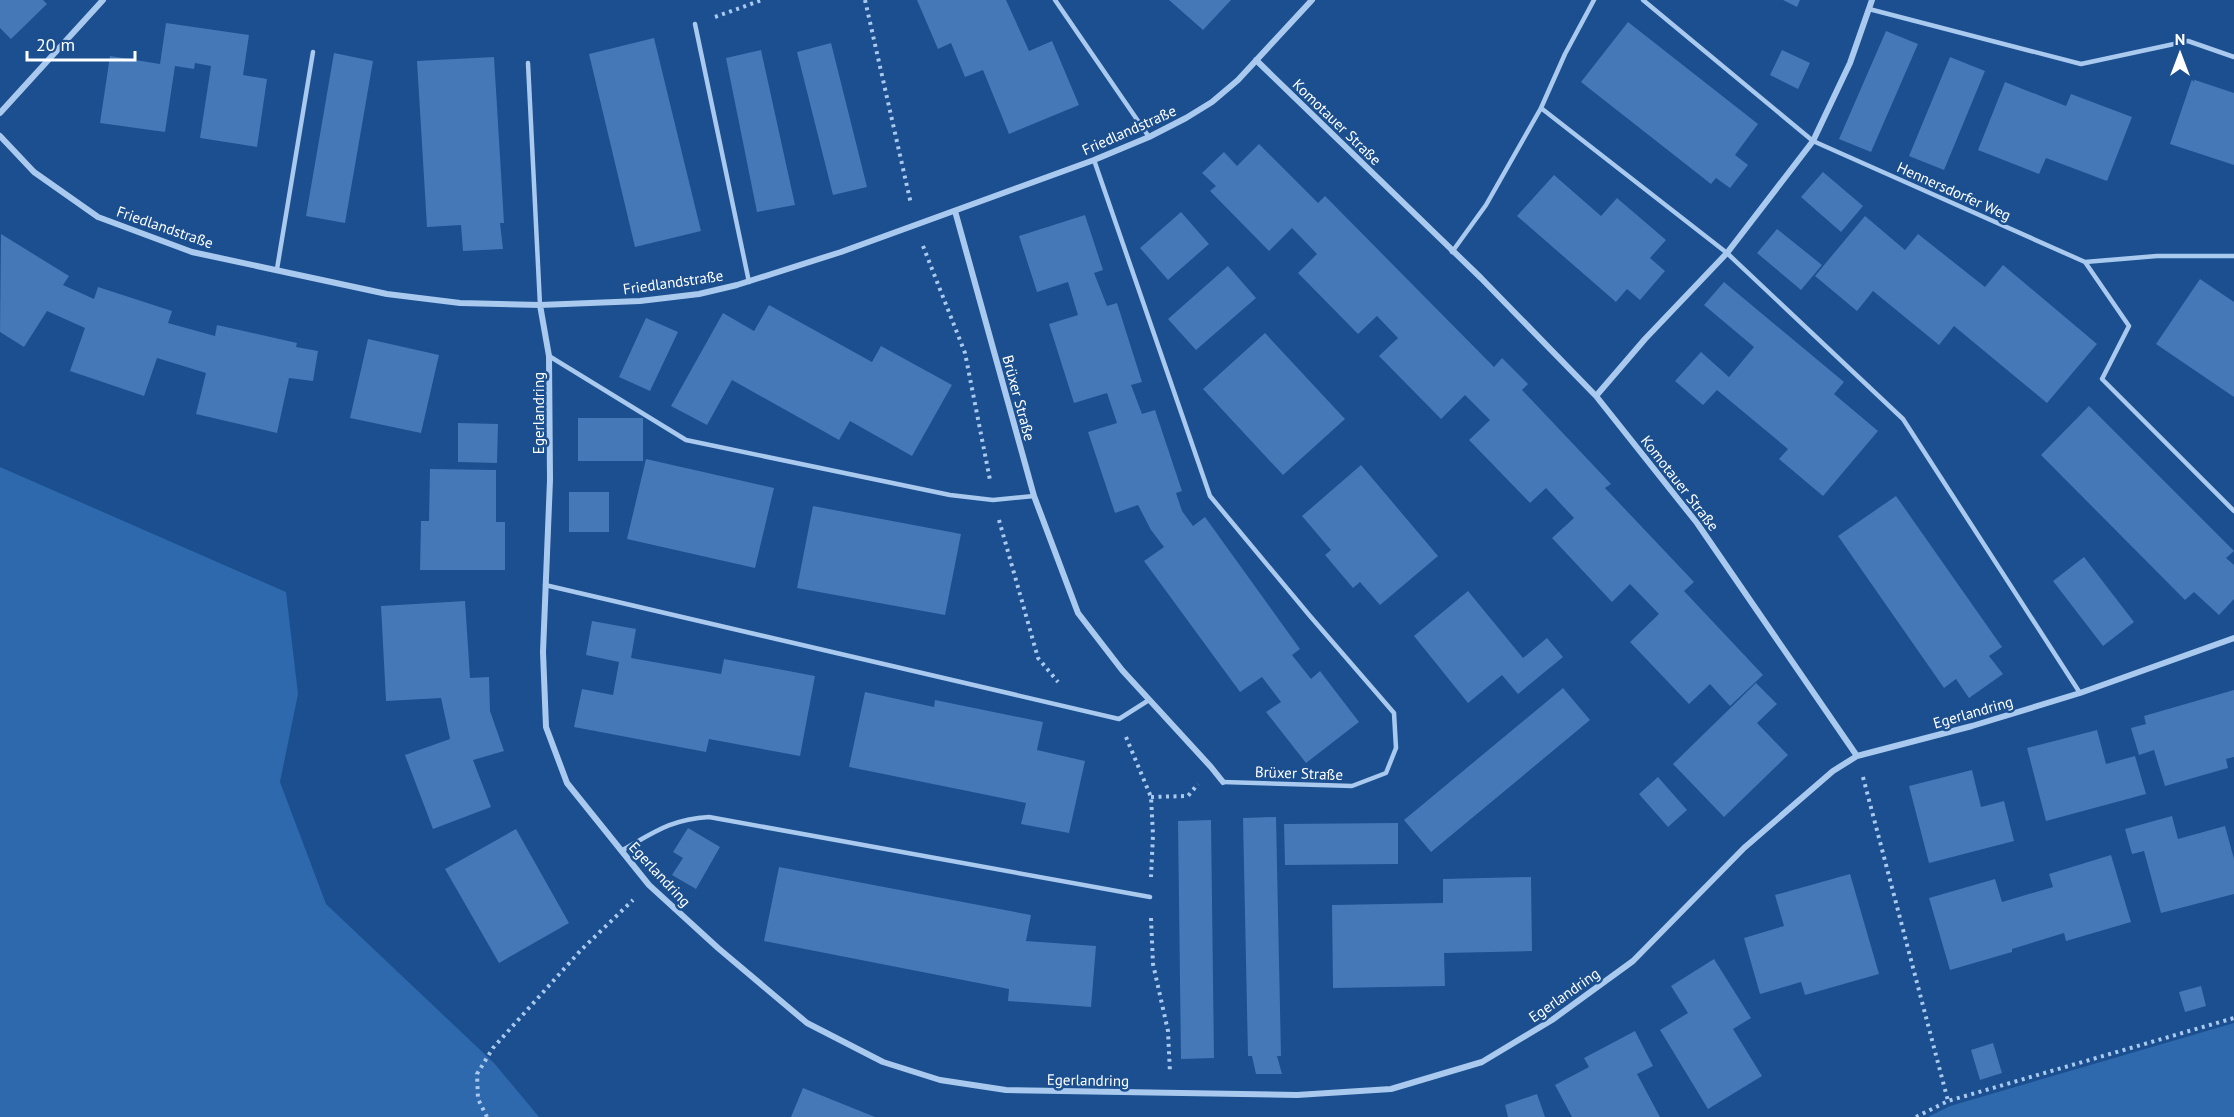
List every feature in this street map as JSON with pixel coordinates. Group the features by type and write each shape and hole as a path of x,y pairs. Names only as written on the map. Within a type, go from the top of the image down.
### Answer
{"street":[{"path":"0,113 103,0"},
{"name":"Friedlandstraße","path":"0,136 34,172 98,217 192,252 387,294 460,303 540,305 640,301 699,294 749,282 955,211 1094,160 1149,137 1212,102 1238,80 1312,0"},
{"path":"1596,396 1645,339 1727,254 1813,141 1850,63 1872,0"},
{"name":"Komotauer Straße","path":"1256,60 1481,278 1596,396 1697,523 1857,756"},
{"name":"Brüxer Straße","path":"955,211 1034,496 1078,613 1122,670 1211,766 1223,782"},
{"name":"Egerlandring","path":"540,305 549,356 550,480 543,652 546,727 567,783 649,885 718,948 807,1023 883,1062 940,1080 1006,1090 1297,1095 1391,1089 1482,1062 1552,1020 1633,961 1744,848 1833,771 1857,756 1972,726 2080,693 2234,638"}],"lane":[{"path":"1055,0 1149,137"},
{"path":"1452,252 1486,205 1541,108 1565,54 1594,0"},
{"path":"1643,0 1813,141"},
{"path":"1869,9 2081,64 2188,41 2234,57"},
{"path":"695,24 749,282"},
{"path":"277,269 314,52"},
{"path":"528,63 540,305"},
{"path":"1541,108 1727,254 1903,419 2080,693"},
{"name":"Hennersdorfer Weg","path":"1813,141 2085,262"},
{"name":"Brüxer Straße","path":"1094,160 1210,496 1394,713 1396,748 1386,773 1352,786 1223,782"},
{"path":"2234,256 2157,256 2085,262 2129,326 2102,379 2234,511"},
{"path":"549,356 686,440 950,495 993,500 1034,496"},
{"path":"545,585 1119,719 1149,700"},
{"path":"621,852 670,824 688,818 709,817 1150,897"}],"path":[{"path":"695,24 762,0"},
{"path":"865,0 916,224 929,261"},
{"path":"1857,756 1948,1101"},
{"path":"1151,797 1188,796 1211,766"},
{"path":"487,1117 478,1099 477,1074 493,1048 581,950 649,885"},
{"path":"1916,1117 1948,1101 2234,1018"}],"shaded area":[{"path":"0,467 286,592 298,694 280,782 326,904 494,1063 539,1117 0,1117"},
{"path":"2234,1023 2234,1117 1928,1117 1950,1106"}],"building":[{"path":"0,0 43,0 47,4 11,39 0,28"},
{"path":"917,0 1006,0 1029,51 1052,41 1079,105 1009,134 983,70 965,77 951,43 938,49"},
{"path":"1169,0 1231,0 1203,30"},
{"path":"1783,0 1800,0 1797,7"},
{"path":"1628,22 1758,124 1735,155 1748,165 1730,188 1716,178 1711,184 1581,82"},
{"path":"166,23 249,35 243,75 267,79 257,147 200,138 211,66 195,63 194,69 175,66 165,132 100,123 110,56 160,64"},
{"path":"1886,31 1918,44 1871,152 1839,139"},
{"path":"654,38 701,231 635,247 589,54"},
{"path":"831,43 867,187 833,195 797,52"},
{"path":"761,50 795,205 757,212 726,58"},
{"path":"1782,50 1810,63 1798,89 1770,75"},
{"path":"334,53 373,61 345,223 306,216"},
{"path":"494,57 504,223 500,223 503,249 463,251 461,225 427,227 417,61"},
{"path":"1950,57 1985,71 1944,170 1909,156"},
{"path":"2192,79 2234,93 2234,165 2170,144"},
{"path":"2005,82 2066,106 2071,94 2132,117 2107,181 2046,158 2039,174 1978,150"},
{"path":"1259,144 1318,203 1325,196 1494,367 1502,358 1528,384 1522,390 1611,484 1605,488 1694,582 1684,591 1763,675 1730,706 1710,684 1689,704 1630,642 1659,614 1630,584 1612,602 1552,538 1574,518 1546,488 1530,503 1469,440 1490,420 1465,395 1441,419 1379,356 1398,338 1377,316 1358,334 1298,273 1317,254 1292,228 1269,251 1210,191 1216,186 1202,173 1224,152 1237,166"},
{"path":"1823,172 1863,206 1841,232 1801,197"},
{"path":"1554,175 1601,216 1617,198 1666,240 1650,258 1665,271 1640,300 1627,289 1616,302 1517,216"},
{"path":"1181,212 1209,244 1168,280 1140,248"},
{"path":"1085,215 1103,270 1094,273 1107,306 1117,303 1142,382 1131,385 1142,414 1155,410 1182,491 1176,493 1182,511 1193,526 1205,517 1300,649 1292,655 1311,679 1320,671 1359,722 1306,763 1266,712 1281,702 1262,677 1240,692 1144,561 1164,547 1151,530 1138,505 1115,513 1088,432 1117,423 1107,393 1074,403 1049,324 1078,315 1068,282 1037,292 1019,236"},
{"path":"1865,216 1905,250 1918,234 1985,287 2003,265 2097,344 2047,403 1954,326 1939,345 1873,291 1857,311 1815,276"},
{"path":"1777,229 1822,265 1801,290 1757,253"},
{"path":"1,234 69,276 63,285 94,299 98,287 172,311 168,323 215,336 217,325 297,343 296,347 318,351 313,381 289,378 277,433 196,414 206,373 157,358 144,396 70,371 85,328 47,311 24,347 0,332"},
{"path":"1228,266 1256,298 1196,350 1168,319"},
{"path":"2200,279 2234,302 2234,397 2156,344"},
{"path":"1724,282 1844,382 1834,394 1878,431 1823,496 1779,459 1788,449 1717,390 1703,405 1675,381 1701,352 1729,377 1754,347 1704,305"},
{"path":"769,305 872,362 881,346 952,385 912,456 850,421 839,440 732,380 707,425 671,406 723,313 754,331"},
{"path":"646,318 678,332 650,391 619,377"},
{"path":"1265,333 1345,419 1283,475 1203,389"},
{"path":"368,339 439,355 421,433 350,418"},
{"path":"2089,406 2234,551 2226,558 2234,565 2234,599 2219,615 2194,592 2185,600 2041,455"},
{"path":"578,418 643,418 643,461 578,461"},
{"path":"458,423 498,424 497,463 458,462"},
{"path":"646,459 774,488 755,568 627,539"},
{"path":"1361,465 1438,556 1380,605 1360,582 1353,588 1325,555 1331,550 1302,516"},
{"path":"430,469 496,470 496,522 505,522 505,570 420,570 421,521 429,521"},
{"path":"569,492 609,492 609,532 569,532"},
{"path":"1896,496 2002,647 1989,656 2003,674 1969,698 1956,679 1944,688 1838,536"},
{"path":"813,506 961,534 945,615 797,588"},
{"path":"2084,557 2134,622 2103,646 2053,581"},
{"path":"1468,591 1523,658 1547,638 1563,657 1518,694 1502,675 1468,703 1414,636"},
{"path":"465,601 470,678 489,677 490,711 504,751 473,760 491,807 433,829 405,755 450,739 441,698 386,701 381,606"},
{"path":"592,621 636,629 631,658 721,674 724,659 815,676 800,756 709,739 706,752 574,727 582,689 613,695 619,662 586,655"},
{"path":"1756,683 1777,704 1757,723 1788,755 1724,817 1673,764"},
{"path":"1563,688 1590,720 1431,852 1404,820"},
{"path":"2234,690 2234,757 2226,759 2228,768 2165,786 2154,750 2139,755 2131,728 2146,724 2144,716"},
{"path":"865,692 934,707 935,700 1043,722 1037,750 1085,761 1069,833 1021,824 1026,803 849,767"},
{"path":"2097,730 2106,764 2135,756 2146,794 2046,821 2027,748"},
{"path":"1972,770 1981,807 2004,801 2014,841 1929,863 1909,786"},
{"path":"1658,777 1687,810 1668,827 1639,794"},
{"path":"2172,816 2178,839 2225,826 2234,859 2234,894 2161,913 2144,851 2132,854 2125,829"},
{"path":"1276,817 1281,1056 1277,1056 1282,1074 1256,1074 1252,1056 1248,1056 1243,818"},
{"path":"1211,820 1214,1058 1181,1059 1178,821"},
{"path":"1398,823 1398,864 1285,865 1284,824"},
{"path":"688,828 720,847 696,889 672,875 683,858 673,852"},
{"path":"516,829 569,923 499,963 445,869"},
{"path":"2111,855 2131,922 2066,941 2064,933 2012,949 2012,952 1950,970 1929,898 1995,879 2002,902 2053,887 2049,874"},
{"path":"779,867 1031,915 1026,941 1096,946 1091,1007 1008,1001 1009,989 764,941"},
{"path":"1850,874 1879,974 1805,995 1801,982 1760,994 1744,938 1784,926 1775,895"},
{"path":"1531,877 1532,951 1444,953 1445,986 1333,988 1332,905 1443,903 1443,879"},
{"path":"1714,959 1751,1018 1733,1029 1762,1076 1708,1109 1660,1030 1688,1013 1671,986"},
{"path":"2201,986 2206,1006 2185,1012 2179,992"},
{"path":"1635,1031 1653,1066 1637,1074 1660,1117 1572,1117 1555,1085 1589,1067 1584,1058"},
{"path":"1993,1043 2002,1073 1980,1080 1971,1050"},
{"path":"803,1088 875,1117 791,1117"},
{"path":"1537,1094 1545,1117 1508,1117 1505,1105"}]}
